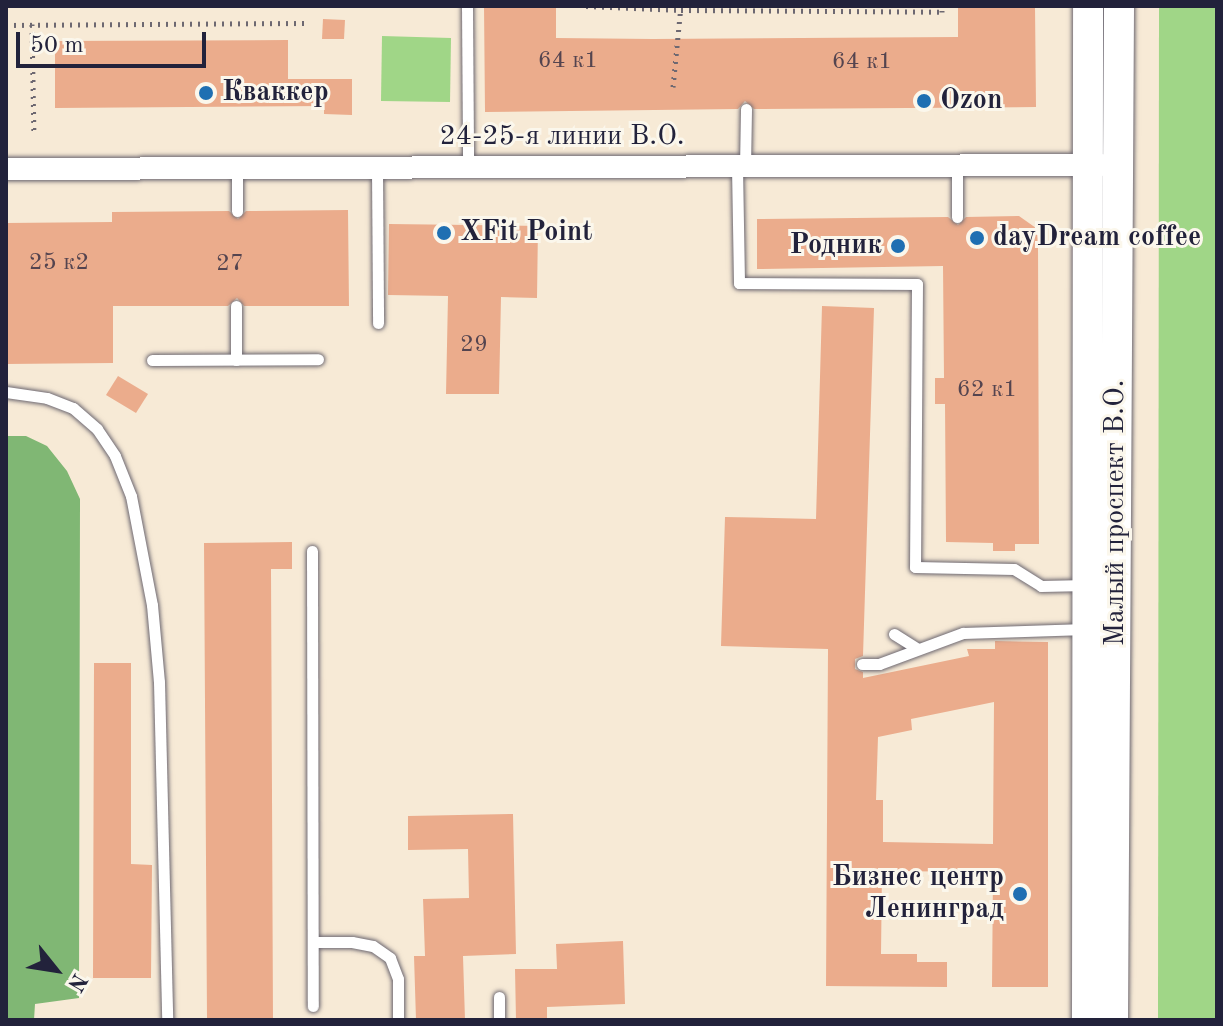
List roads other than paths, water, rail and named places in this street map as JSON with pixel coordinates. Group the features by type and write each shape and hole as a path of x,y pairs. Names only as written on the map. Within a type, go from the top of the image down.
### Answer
{"main road":[{"name":"Малый проспект В.О.","path":"1088,6 1087,165 1113,1020"},
{"name":"Малый проспект В.О.","path":"1087,1020 1087,629 1102,585 1118,164 1119,6"}],"street":[{"name":"24-25-я линии В.О.","path":"6,169 1118,164"}],"lane":[{"path":"467,6 468,168"},
{"path":"746,109 741,167 739,283 917,284 915,567 1014,569 1041,586 1102,585"},
{"path":"957,166 957,217"},
{"path":"237,168 237,211"},
{"path":"377,168 378,323"},
{"path":"236,306 236,360"},
{"path":"152,360 318,359"},
{"path":"6,392 47,398 73,408 97,429 115,456 131,496 152,605 159,682 167,1020"},
{"path":"312,551 313,1006"},
{"path":"862,664 879,664 963,633 1087,629"},
{"path":"894,634 918,649"},
{"path":"313,942 352,942 373,946 390,958 398,979 398,1020"},
{"path":"499,997 499,1020"}],"place":[{"name":"Кваккер","path":"206,93"},
{"name":"Ozon","path":"924,101"},
{"name":"XFit Point","path":"444,233"},
{"name":"dayDream coffee","path":"977,238"},
{"name":"Родник","path":"898,246"},
{"name":"Бизнес центр Ленинград","path":"1020,894"}]}
